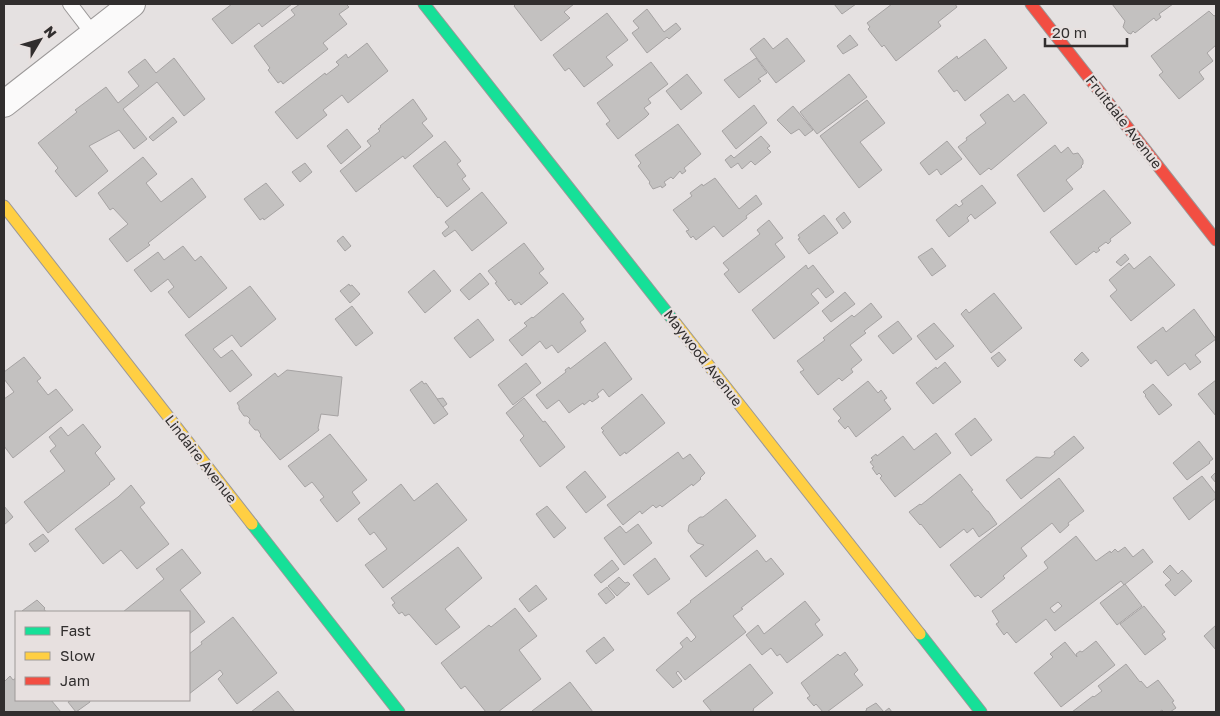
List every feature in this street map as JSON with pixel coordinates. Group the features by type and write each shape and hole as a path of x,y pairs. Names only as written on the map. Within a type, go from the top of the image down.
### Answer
{"street":[{"path":"4,104 132,4"},
{"name":"Maywood Avenue","path":"424,4 981,712"},
{"name":"Fruitdale Avenue","path":"1031,4 1216,240"},
{"name":"Lindaire Avenue","path":"4,206 398,712"}],"lane":[{"path":"70,4 93,34"}],"building":[{"path":"232,4 292,4 262,27 259,23 232,44 212,19"},
{"path":"300,4 346,4 349,7 339,14 347,24 323,43 328,49 283,84 281,81 278,83 254,46 295,15 291,10"},
{"path":"516,4 574,4 564,12 570,18 541,41 514,6"},
{"path":"834,4 856,4 842,14"},
{"path":"892,4 955,4 957,7 938,22 941,26 896,61 884,45 882,47 868,29 870,27 867,23"},
{"path":"1112,4 1173,4 1159,14 1161,17 1156,21 1154,18 1131,34 1123,27 1125,21"},
{"path":"647,9 664,32 676,23 681,29 669,39 667,37 647,53 632,33 639,28 633,21"},
{"path":"1209,11 1214,16 1216,15 1216,45 1207,53 1213,61 1199,72 1204,79 1179,99 1159,75 1163,72 1151,56"},
{"path":"607,13 628,40 606,57 613,65 584,87 569,68 565,71 553,55"},
{"path":"850,35 858,45 843,54 837,46"},
{"path":"764,38 773,49 787,38 805,61 776,83 750,49"},
{"path":"985,39 1007,68 965,101 957,90 954,92 938,71 957,56 958,59"},
{"path":"367,43 388,71 348,103 342,95 323,110 327,115 297,139 275,112 325,73 326,75 339,65 336,62 346,54 348,58"},
{"path":"174,58 205,99 184,116 157,82 123,109 147,139 134,149 119,130 89,146 108,171 76,197 55,171 58,168 38,143 77,112 75,110 106,87 118,103 139,86 128,72 145,59 156,73"},
{"path":"756,58 767,73 758,79 761,81 739,98 724,80"},
{"path":"651,62 668,84 648,99 651,103 644,108 649,114 618,139 606,124 610,121 597,103"},
{"path":"687,74 702,93 681,110 666,91"},
{"path":"849,74 867,97 817,134 800,112"},
{"path":"1008,94 1014,102 1024,94 1047,123 991,170 989,168 980,175 958,147 967,140 966,138 986,123 980,115"},
{"path":"413,99 427,119 422,123 433,136 405,159 403,156 356,192 340,171 371,146 367,141 380,131 378,129 380,126"},
{"path":"867,100 885,123 860,142 882,170 859,188 820,136"},
{"path":"754,105 767,123 736,149 722,131"},
{"path":"793,106 813,130 805,136 799,129 791,134 777,120"},
{"path":"173,117 177,122 153,141 149,137"},
{"path":"678,124 701,154 684,168 686,171 682,174 680,171 673,179 671,177 664,182 666,185 662,188 661,186 653,189 638,166 641,163 635,155"},
{"path":"347,129 361,147 341,164 327,146"},
{"path":"761,136 770,146 767,148 771,152 755,165 751,161 742,169 738,163 731,168 725,160 731,155 734,158"},
{"path":"445,141 461,161 457,164 466,176 462,179 470,189 447,207 413,166"},
{"path":"947,141 962,159 941,175 937,169 929,175 920,163"},
{"path":"1055,145 1061,153 1068,147 1073,154 1078,153 1083,160 1083,164 1066,180 1073,189 1044,212 1017,175"},
{"path":"143,157 157,174 146,183 161,202 192,178 206,197 127,262 109,239 128,224 113,208 110,210 98,193"},
{"path":"305,163 312,172 300,182 292,172"},
{"path":"715,178 739,209 756,195 762,204 723,237 714,226 696,240 693,236 691,238 686,231 689,230 673,210 692,196 690,193 702,184 703,186"},
{"path":"266,183 284,205 264,220 263,218 260,220 244,199"},
{"path":"982,185 996,203 975,219 971,214 967,218 969,221 949,237 936,220 956,204 959,207 963,204 961,201"},
{"path":"1104,190 1131,223 1110,239 1111,241 1108,244 1106,242 1098,248 1100,250 1096,253 1094,251 1076,265 1050,232"},
{"path":"482,192 507,223 472,251 455,230 445,237 442,233 449,227 445,222"},
{"path":"844,212 851,222 843,229 836,219"},
{"path":"824,215 838,233 809,254 798,239 800,238 798,235"},
{"path":"769,220 783,238 775,244 785,257 739,293 724,274 729,270 723,263 760,234 757,230"},
{"path":"343,236 351,246 345,251 337,241"},
{"path":"524,243 544,269 539,273 548,283 521,305 519,302 515,305 511,299 509,301 488,271"},
{"path":"183,246 195,261 201,256 227,288 189,318 168,292 174,287 168,279 151,292 134,270 158,252 164,260"},
{"path":"932,248 946,266 932,276 918,257"},
{"path":"1125,254 1129,259 1121,266 1116,262"},
{"path":"1150,256 1175,285 1131,321 1110,296 1117,290 1109,280 1129,263 1134,269"},
{"path":"806,265 808,269 813,265 834,292 826,298 818,288 811,294 819,303 774,339 752,310"},
{"path":"434,270 451,291 425,313 408,292"},
{"path":"480,273 489,284 469,300 460,290"},
{"path":"349,284 360,294 350,303 340,291"},
{"path":"250,286 276,319 241,347 232,335 213,349 221,358 232,350 252,375 230,392 185,335"},
{"path":"845,292 855,304 831,322 822,311"},
{"path":"563,293 584,319 580,322 586,331 558,353 552,345 546,349 540,341 522,356 509,340 527,326 524,323 533,318"},
{"path":"994,293 1022,328 991,353 961,314 966,309 969,313"},
{"path":"871,303 882,317 864,331 866,333 850,345 862,360 851,369 853,372 842,381 839,378 818,395 800,372 804,370 797,361 825,340 823,338 852,315 854,317"},
{"path":"352,306 373,333 356,346 335,319"},
{"path":"1194,309 1216,339 1195,355 1201,362 1190,370 1185,363 1168,376 1156,360 1151,364 1137,347 1163,327 1166,332"},
{"path":"478,319 494,340 470,358 454,338"},
{"path":"898,321 912,339 893,354 878,336"},
{"path":"934,323 954,346 936,360 917,336"},
{"path":"605,342 632,379 609,397 603,389 597,394 599,397 592,402 590,400 584,405 583,403 569,413 559,400 547,409 536,395 566,372 565,370 569,367 570,369"},
{"path":"999,352 1006,360 998,367 991,358"},
{"path":"1082,352 1089,360 1081,367 1074,360"},
{"path":"24,357 41,378 37,381 48,395 56,389 73,410 13,458 4,446 4,399 14,392 4,379 4,372"},
{"path":"945,362 961,382 933,404 916,383"},
{"path":"526,363 541,383 513,405 498,385"},
{"path":"287,370 342,377 338,416 321,414 319,430 280,460 260,436 258,430 255,430 249,423 250,419 244,416 237,403 275,373 278,377"},
{"path":"1216,380 1216,416 1198,394"},
{"path":"422,381 424,384 426,383 448,414 434,424 410,390"},
{"path":"868,381 878,393 881,390 887,398 884,400 891,409 856,437 848,426 845,429 838,421 841,418 833,409"},
{"path":"1153,384 1172,405 1159,415 1143,392"},
{"path":"642,394 665,423 626,454 625,452 620,456 601,428"},
{"path":"443,398 447,404 443,407 437,399"},
{"path":"524,398 565,447 540,467 520,440 524,436 506,413"},
{"path":"975,418 992,440 971,456 955,434"},
{"path":"83,424 101,447 95,453 115,479 48,533 24,502 65,471 50,451 56,446 49,437 61,427 68,436"},
{"path":"936,433 951,453 895,497 880,478 882,476 879,473 877,475 872,468 874,467 870,462 873,460 871,458 876,454 877,456 903,436 914,450"},
{"path":"330,434 367,480 352,492 360,503 337,522 320,500 324,497 312,482 305,487 288,466"},
{"path":"1074,436 1084,448 1021,499 1006,480 1036,457 1050,458 1055,454 1054,452"},
{"path":"1199,441 1213,459 1187,480 1173,463"},
{"path":"678,452 683,459 690,454 705,473 701,479 662,507 660,505 656,508 653,505 642,514 640,511 623,525 607,505"},
{"path":"585,471 606,497 586,513 566,487"},
{"path":"1216,472 1216,483 1211,477"},
{"path":"960,474 997,524 979,537 973,528 967,533 964,529 940,548 909,512 921,505"},
{"path":"1202,476 1216,494 1216,498 1189,520 1173,498"},
{"path":"1059,478 1084,511 1068,523 1069,525 1060,533 1052,523 1021,548 1027,556 1003,576 1005,578 981,598 978,595 975,597 950,565"},
{"path":"437,483 467,520 383,588 365,565 387,549 374,532 370,535 358,519 401,484 414,501"},
{"path":"131,485 145,503 140,507 169,544 137,569 121,550 103,564 75,529"},
{"path":"726,499 756,536 706,577 690,556 704,545 697,543 688,531 689,525 703,517"},
{"path":"4,506 13,517 4,525"},
{"path":"547,506 566,528 554,538 536,514"},
{"path":"638,524 652,543 624,565 604,538 620,526 626,533"},
{"path":"43,534 49,541 35,552 29,544"},
{"path":"1076,536 1096,561 1110,551 1111,553 1115,549 1118,552 1125,547 1133,557 1143,549 1153,562 1124,585 1121,581 1055,631 1046,619 1016,643 1007,632 1004,635 996,624 999,622 992,611 1048,568 1044,562","holes":["1058,602 1062,606 1054,613 1050,608"]},
{"path":"458,547 482,578 445,609 460,627 436,645 409,614 405,616 402,612 399,614 392,605 395,603 391,598"},
{"path":"182,549 201,573 180,590 205,622 190,633 190,611 124,611 164,579 156,569"},
{"path":"757,550 766,562 771,558 784,574 733,616 746,632 685,680 678,671 676,673 682,681 673,688 656,670 683,647 680,643 687,637 691,642 696,637 677,613"},
{"path":"655,558 670,579 648,595 633,575"},
{"path":"612,560 619,569 601,583 594,575"},
{"path":"1170,565 1178,574 1182,570 1192,581 1175,596 1165,585 1171,580 1163,572"},
{"path":"619,577 625,583 628,582 630,584 617,596 608,586"},
{"path":"1125,584 1142,606 1117,625 1100,603"},
{"path":"536,585 547,599 529,612 519,599"},
{"path":"607,587 615,597 606,604 598,594"},
{"path":"37,600 45,608 45,611 22,611"},
{"path":"805,601 820,620 815,624 823,635 787,663 780,654 777,656 771,648 762,655 746,635 758,625 764,634"},
{"path":"1144,606 1165,632 1162,634 1166,639 1145,655 1120,624"},
{"path":"515,608 537,636 519,650 541,679 498,712 486,712 465,686 461,689 441,663 489,625 491,627"},
{"path":"233,617 277,673 237,704 218,679 223,674 220,670 190,693 190,653 202,644 201,642"},
{"path":"1216,625 1216,650 1204,636"},
{"path":"604,637 614,650 596,664 586,651"},
{"path":"1096,641 1115,665 1061,707 1034,673 1053,657 1050,654 1065,642 1077,657 1076,654 1080,651 1082,652"},
{"path":"845,652 858,670 854,674 863,685 827,712 823,712 807,698 810,696 801,683 838,654 840,656"},
{"path":"750,664 773,693 751,712 712,712 703,701"},
{"path":"1126,664 1147,688 1158,680 1174,701 1172,702 1176,708 1170,712 1162,710 1159,712 1072,712 1102,691 1098,686"},
{"path":"10,676 13,680 15,679 15,701 52,701 61,712 4,712 4,682"},
{"path":"570,682 593,712 531,712 532,711"},
{"path":"278,691 295,712 251,712"},
{"path":"90,701 90,702 76,712 68,702"},
{"path":"876,703 884,712 864,712 866,709"},
{"path":"889,708 892,712 884,712"}],"traffic: fast":[{"path":"424,4 673,320"},
{"path":"252,524 399,712"},
{"path":"920,634 981,712"}],"traffic: slow":[{"path":"4,206 252,524"},
{"path":"673,320 920,634"}],"traffic: jam":[{"path":"1031,4 1216,240"}]}
